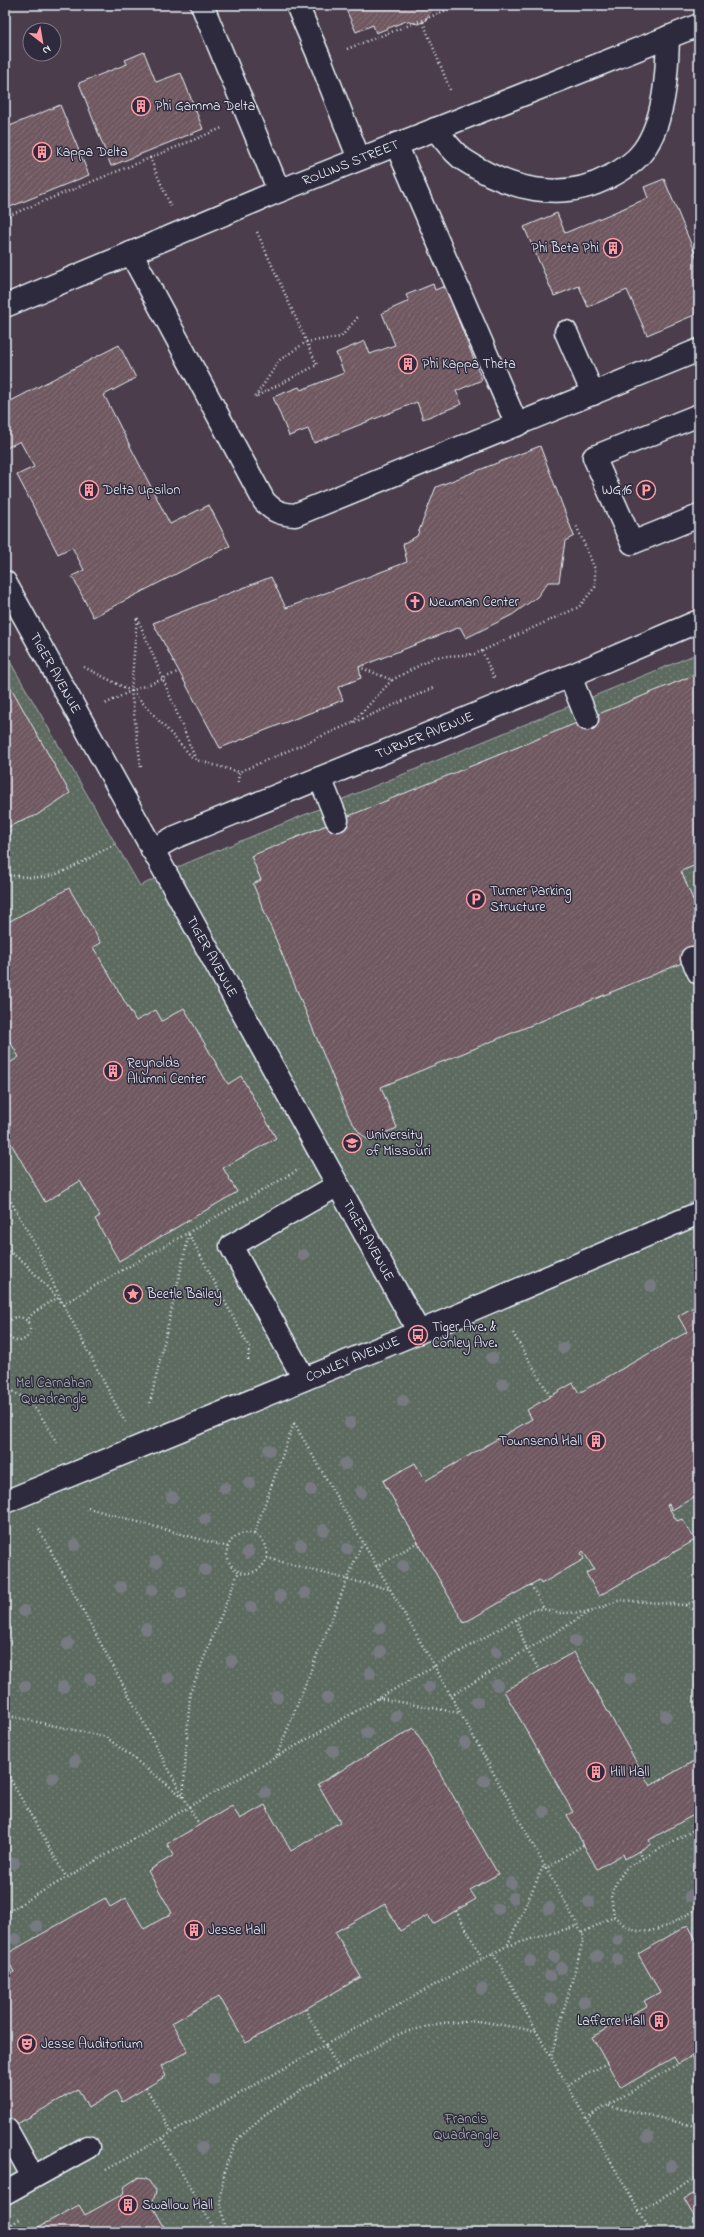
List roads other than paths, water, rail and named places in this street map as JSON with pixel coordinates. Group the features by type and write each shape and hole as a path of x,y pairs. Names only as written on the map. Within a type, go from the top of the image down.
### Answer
{"street":[{"path":"202,5 279,191"},
{"path":"297,5 359,159"},
{"name":"ROLLINS STREET","path":"5,306 279,191 699,25"},
{"path":"435,129 463,159 503,182 538,191 570,191 600,182 621,171 643,151 657,121 666,80 668,37"},
{"path":"396,144 517,425"},
{"path":"131,253 264,501 272,510 281,514 295,515 699,350"},
{"path":"566,332 593,394"},
{"path":"699,414 594,457 632,544 699,516"},
{"name":"TIGER AVENUE","path":"5,582 419,1332"},
{"name":"TURNER AVENUE","path":"152,850 173,838 570,676 699,621"},
{"path":"570,676 587,719"},
{"path":"320,778 337,820"},
{"path":"304,1379 231,1246 338,1185"},
{"name":"CONLEY AVENUE","path":"5,1502 419,1332 699,1213"},
{"path":"7,2130 33,2177"},
{"path":"5,2193 88,2147"}],"place":[{"name":"Phi Gamma Delta","path":"141,106"},
{"name":"Kappa Delta","path":"42,152"},
{"name":"Phi Beta Phi","path":"613,248"},
{"name":"Phi Kappa Theta","path":"408,364"},
{"name":"Delta Upsilon","path":"89,490"},
{"name":"WG16","path":"646,490"},
{"name":"Newman Center","path":"415,602"},
{"name":"Turner Parking Structure","path":"476,899"},
{"name":"Reynolds Alumni Center","path":"113,1071"},
{"name":"University of Missouri","path":"352,1143"},
{"name":"Beetle Bailey","path":"133,1294"},
{"name":"Tiger Ave. & Conley Ave.","path":"418,1335"},
{"name":"Townsend Hall","path":"596,1441"},
{"name":"Hill Hall","path":"596,1772"},
{"name":"Jesse Hall","path":"194,1930"},
{"name":"Lafferre Hall","path":"659,2021"},
{"name":"Jesse Auditorium","path":"27,2044"},
{"name":"Swallow Hall","path":"128,2205"}],"park label":[{"name":"Mel Carnahan Quadrangle","path":"54,1392"},
{"name":"Francis Quadrangle","path":"466,2128"}]}
